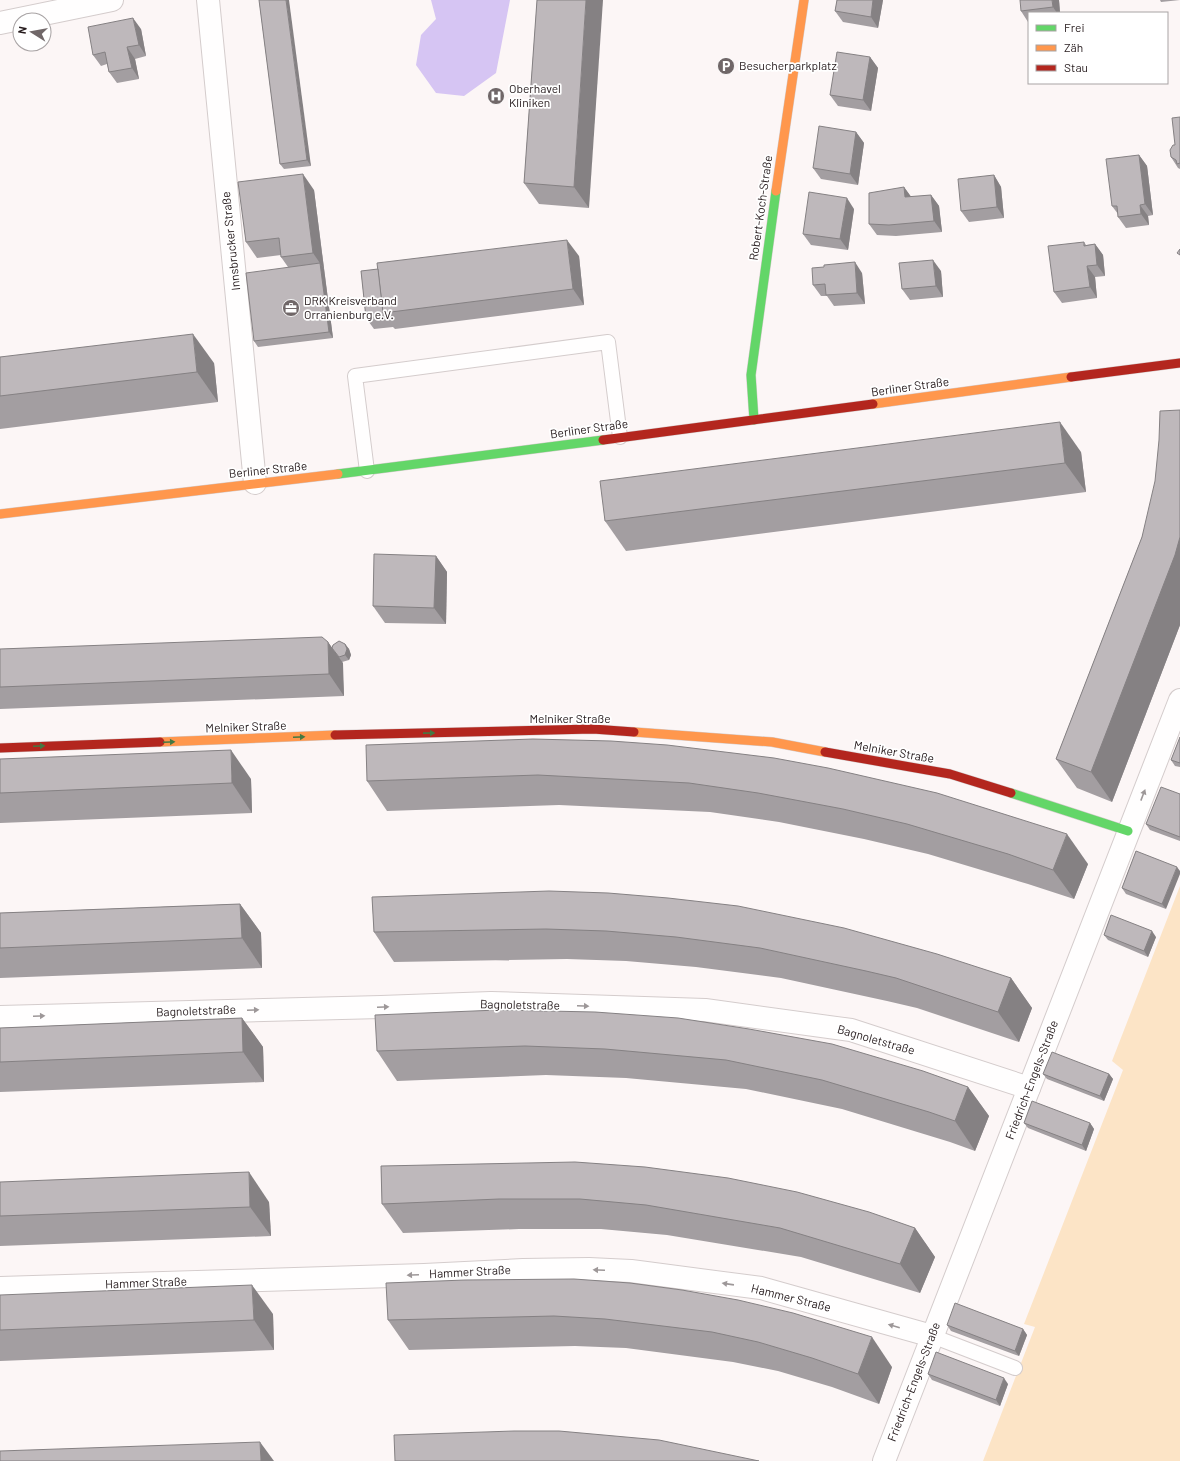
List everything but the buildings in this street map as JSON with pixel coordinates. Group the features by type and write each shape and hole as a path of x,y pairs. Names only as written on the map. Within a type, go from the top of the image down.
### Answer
{"street":[{"path":"0,22 112,0"},
{"name":"Innsbrucker Straße","path":"208,0 255,483"},
{"name":"Robert-Koch-Straße","path":"754,420 751,375 804,0"},
{"name":"Berliner Straße","path":"0,514 367,471 1180,363"},
{"name":"Friedrich-Engels-Straße","path":"884,1461 1180,700"},
{"name":"Melniker Straße","path":"0,748 375,734 593,729 772,742 950,774 1128,832"},
{"name":"Bagnoletstraße","path":"0,1017 381,1008 491,1003 705,1010 851,1030 1029,1088"},
{"name":"Hammer Straße","path":"0,1288 424,1275 523,1270 589,1269 631,1271 761,1288 932,1336"}],"lane":[{"path":"367,471 355,376 608,342 620,437"},
{"path":"932,1336 1015,1368"}],"shaded area":[{"path":"431,0 510,0 496,73 464,96 436,93 416,65 421,35 436,19"},
{"path":"1180,886 1180,1461 983,1461 1035,1327 1024,1324 1123,1070 1112,1061"}],"traffic: fast":[{"path":"754,420 751,375 776,191"},
{"path":"338,474 603,440"},
{"path":"1011,793 1128,831"}],"traffic: slow":[{"path":"776,191 804,0"},
{"path":"873,404 1071,377"},
{"path":"0,514 338,474"},
{"path":"634,732 772,742 825,752"},
{"path":"160,742 335,735"}],"traffic: jam":[{"path":"1071,377 1180,363"},
{"path":"603,440 873,404"},
{"path":"335,735 593,729 634,732"},
{"path":"0,748 160,742"},
{"path":"825,752 950,774 1011,793"}],"place":[{"name":"Besucherparkplatz","path":"726,66"},
{"name":"Oberhavel Kliniken","path":"496,96"},
{"name":"DRK Kreisverband Orranienburg e.V.","path":"291,308"}]}
